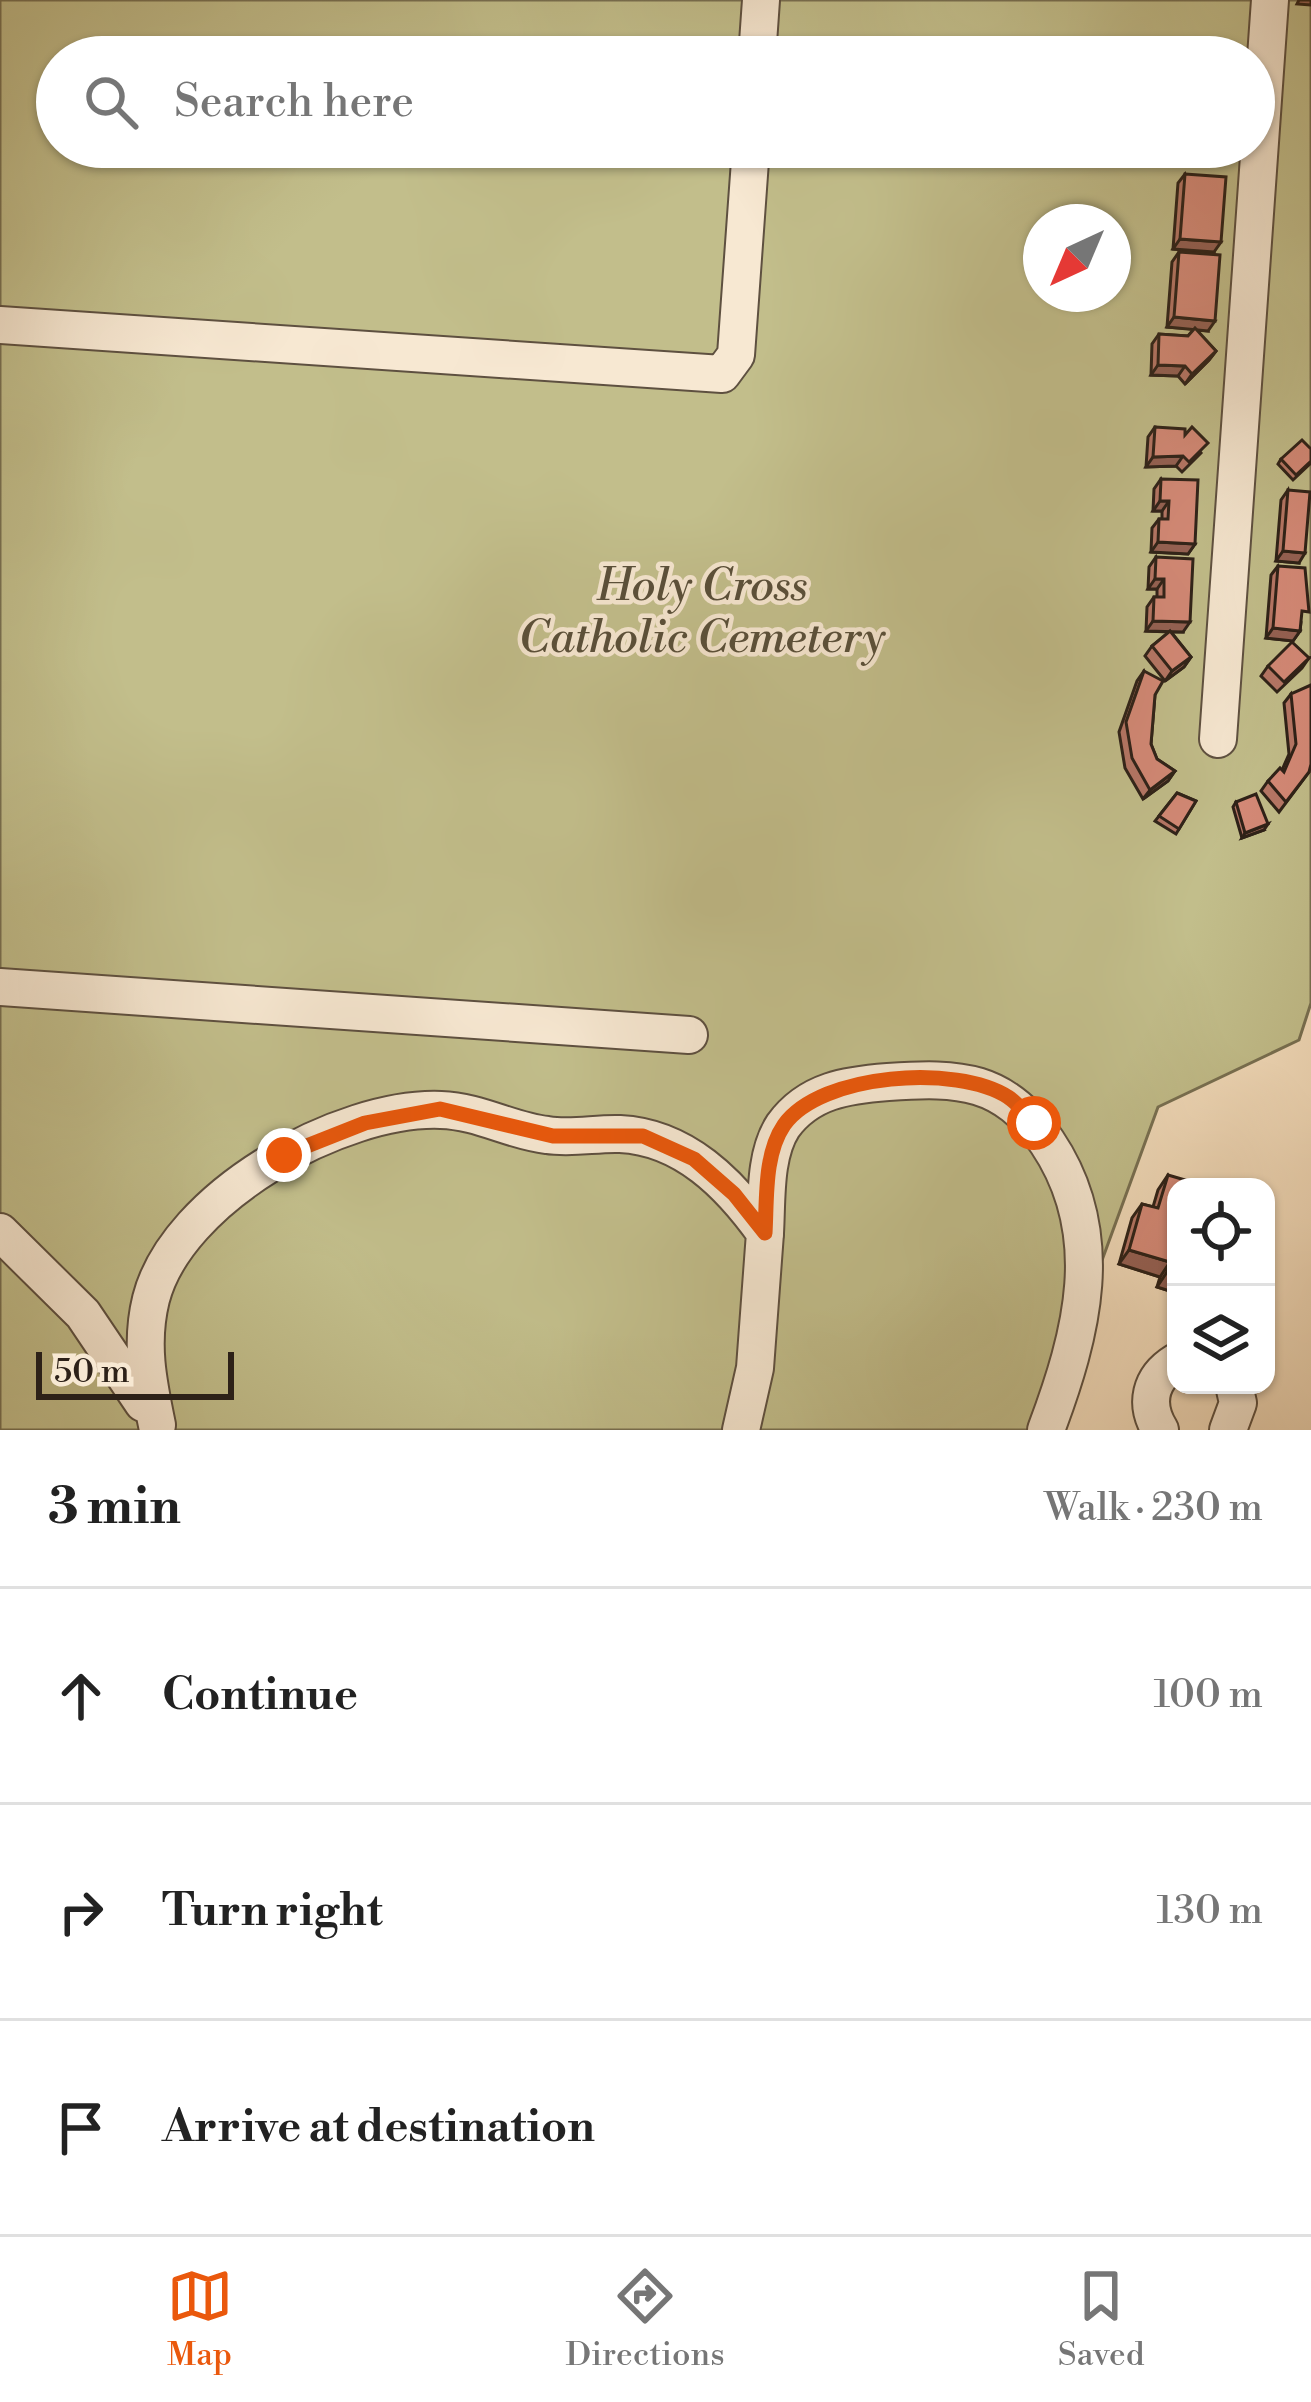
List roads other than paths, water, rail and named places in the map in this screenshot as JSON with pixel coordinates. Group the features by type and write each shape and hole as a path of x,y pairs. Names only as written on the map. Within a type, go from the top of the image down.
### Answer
{"lane":[{"path":"758,36 761,0"},
{"path":"1267,36 1270,0"},
{"path":"0,325 722,374 736,356 749,168"},
{"path":"1218,740 1258,168"},
{"path":"0,987 689,1035"},
{"path":"741,1430 755,1368 775,1145 796,1112 829,1089 953,1080 1010,1098 1034,1123 1073,1188 1085,1252 1075,1342 1046,1430"},
{"path":"158,1428 144,1357 151,1297 184,1239 251,1177 328,1135 403,1113 464,1112 532,1133 616,1134 660,1142 712,1174 765,1233"},
{"path":"0,1232 83,1314 158,1428"},
{"path":"83,1314 118,1316 151,1297"},
{"path":"1160,1430 1151,1413 1152,1390 1167,1372"},
{"path":"1228,1430 1238,1403 1236,1394"}],"park label":[{"name":"Holy Cross Catholic Cemetery","path":"702,610"}]}
